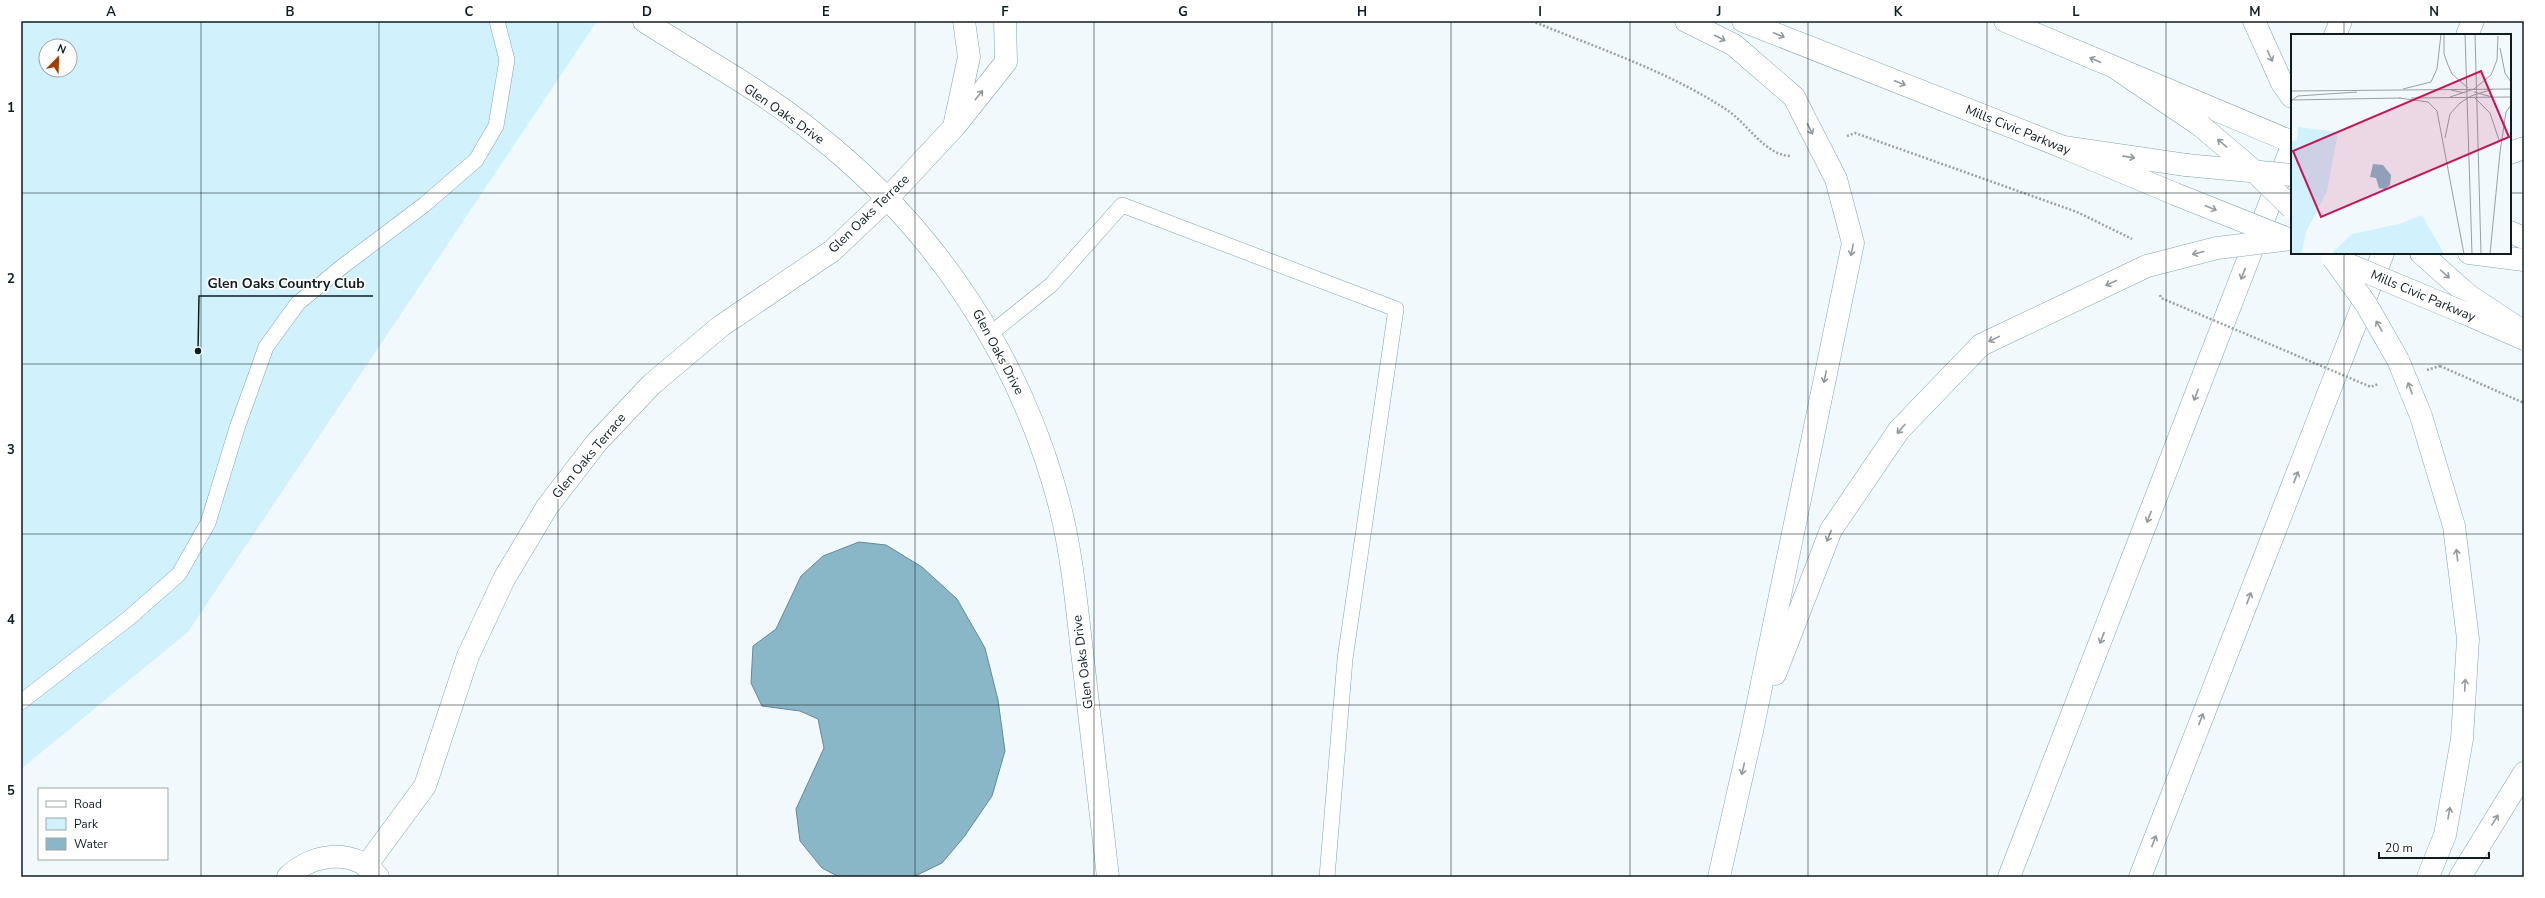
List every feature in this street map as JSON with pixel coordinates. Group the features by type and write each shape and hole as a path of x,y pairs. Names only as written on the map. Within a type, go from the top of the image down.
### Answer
{"main road":[{"name":"Glen Oaks Drive","path":"644,21 813,132 888,198 928,243 972,303 1010,370 1039,437 1061,513 1074,588 1108,877"},
{"path":"955,126 969,57 964,21"},
{"name":"Glen Oaks Terrace","path":"372,872 426,786 468,656 504,579 548,507 597,442 658,379 721,326 832,251 888,198 955,126 1006,62 1005,21"},
{"path":"1686,21 1734,46 1794,97 1836,179 1853,243 1752,731 1719,877"},
{"name":"Mills Civic Parkway","path":"1743,21 2063,147 2175,194 2291,240"},
{"path":"2005,21 2117,69 2205,117 2291,142"},
{"path":"2254,21 2282,83 2291,96"},
{"path":"2335,34 2341,21"},
{"path":"2467,34 2473,21"},
{"path":"2205,117 2291,207"},
{"path":"2063,147 2186,165 2254,170 2291,175"},
{"path":"2511,153 2524,148"},
{"path":"2009,877 2291,149"},
{"path":"2511,232 2524,238"},
{"path":"1752,731 1831,530 1899,430 1981,345 2147,266 2217,248 2291,240"},
{"path":"2140,877 2383,254"},
{"path":"2422,254 2465,304 2524,332"},
{"path":"2476,254 2524,260"},
{"path":"2328,255 2366,304 2406,376 2421,416 2454,526 2468,639 2462,739 2445,836 2428,877"},
{"name":"Mills Civic Parkway","path":"2328,255 2465,304 2524,339"},
{"path":"2460,877 2524,773"},
{"path":"288,877 299,867 317,858 337,856 357,861 372,872"}],"lane":[{"path":"21,702 129,618 179,574 208,523 237,428 266,347 298,303 424,205 476,160 496,126 507,60 497,21"},
{"path":"990,334 1051,285 1122,205 1396,309 1345,660 1327,877"}],"path":[{"path":"2147,266 2161,298 2371,387 2440,366 2524,403"}],"green space":[{"path":"21,21 597,21 188,632 21,769"}],"water":[{"path":"859,542 886,545 922,567 957,599 985,648 998,700 1005,751 992,796 964,837 942,863 913,877 839,877 822,868 800,841 796,809 824,748 818,719 800,711 762,706 751,683 753,646 776,629 801,576 823,556"}],"place":[{"name":"Glen Oaks Country Club","path":"198,351"}]}
